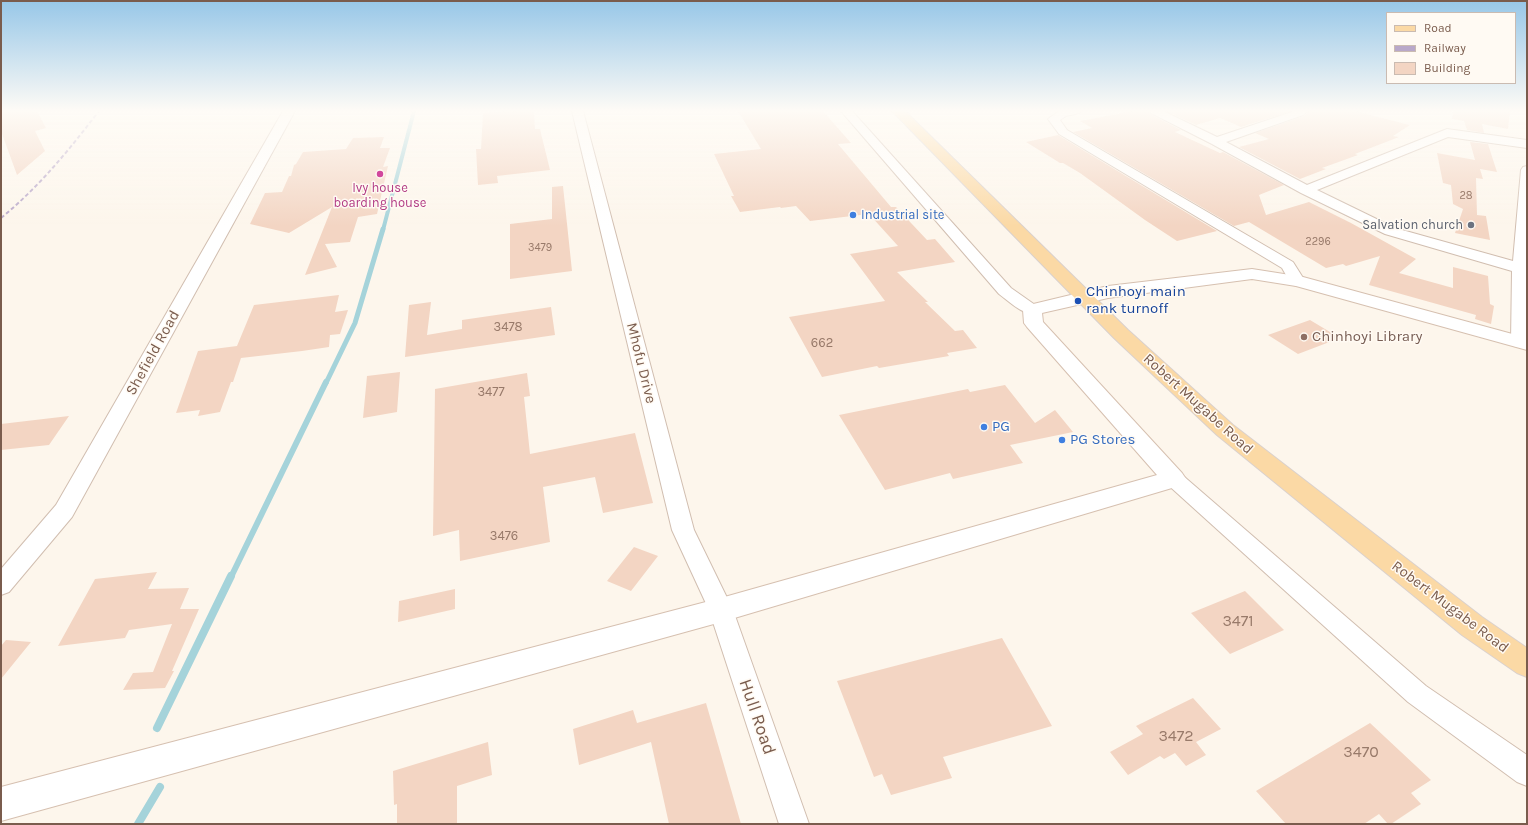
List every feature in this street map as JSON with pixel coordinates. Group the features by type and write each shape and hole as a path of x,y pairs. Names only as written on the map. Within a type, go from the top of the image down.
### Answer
{"main road":[{"name":"Robert Mugabe Road","path":"937,150 1121,334 1225,430 1472,626 1527,664"}],"street":[{"name":"Shefield Road","path":"1,585 64,511 267,150"},
{"name":"Mhofu Drive","path":"587,150 683,530 721,610"},
{"path":"880,150 1005,291 1032,310 1034,323 1174,479 1417,694 1527,772"},
{"path":"1093,150 1288,265 1296,281"},
{"path":"1232,150 1306,190 1390,230 1520,268"},
{"path":"1306,190 1406,150"},
{"path":"1032,310 1084,296 1252,274 1296,281 1524,343 1520,268 1527,170"},
{"path":"1,804 721,610 1174,479"},
{"name":"Hull Road","path":"721,610 794,824"}],"building":[{"path":"8,150 44,150 45,151 17,175"},
{"path":"339,150 389,150 383,167 388,166 377,214 358,217 350,242 325,244 337,267 305,275 332,207 289,233 250,224 265,193 282,192 289,176 291,176 294,165 303,152"},
{"path":"476,150 545,150 550,170 497,176 498,183 478,185"},
{"path":"756,150 843,150 891,207 896,207 927,240 935,239 955,262 897,272 955,331 963,330 977,348 947,353 949,356 879,368 877,366 822,377 789,317 885,301 850,254 898,246 869,214 810,221 796,206 740,212 731,196 734,196 714,154"},
{"path":"1038,150 1082,150 1217,231 1177,241 1080,173 1063,163 1060,163"},
{"path":"1103,150 1212,150 1220,153 1223,152 1284,185 1259,195 1266,215 1309,202 1351,223 1416,259 1399,273 1453,288 1453,267 1488,276 1490,304 1494,306 1491,324 1475,319 1476,315 1369,285 1380,256 1346,266 1343,264 1326,268 1249,222 1234,226"},
{"path":"1244,150 1367,150 1355,154 1358,155 1322,168 1326,169 1300,179"},
{"path":"1472,150 1490,150 1497,172 1480,169 1483,179 1476,178 1477,215 1486,216 1490,240 1455,233 1463,209 1453,204 1451,185 1443,183 1437,153 1475,160"},
{"path":"563,186 572,271 510,279 510,224 552,219 552,187"},
{"path":"339,295 335,312 348,310 340,334 330,335 329,347 241,358 233,382 231,382 220,412 198,416 200,410 176,413 198,351 237,346 254,305"},
{"path":"431,302 427,335 462,329 462,320 551,307 555,335 405,357 409,305"},
{"name":"Chinhoyi Library","path":"1310,320 1340,338 1298,354 1268,335"},
{"path":"400,372 397,412 363,418 367,376"},
{"path":"527,373 530,396 524,397 530,454 635,433 653,503 603,513 595,477 543,487 550,542 460,561 459,530 433,536 435,389"},
{"path":"1005,385 1035,423 1055,410 1073,432 1010,445 1023,463 953,479 950,473 885,490 839,415 968,389 970,392"},
{"path":"69,416 49,445 1,450 1,424"},
{"path":"634,547 658,556 631,591 607,581"},
{"path":"157,572 148,589 189,588 180,609 199,609 172,671 174,671 165,688 123,690 133,673 153,672 172,624 129,630 125,638 58,646 95,579"},
{"path":"455,589 455,609 398,622 399,601"},
{"path":"1245,591 1284,630 1230,654 1191,613"},
{"path":"1002,638 1052,726 943,757 952,778 891,795 882,774 874,777 837,681"},
{"path":"6,640 31,642 1,679 1,646"},
{"path":"1193,698 1221,729 1196,742 1206,755 1186,766 1175,753 1164,759 1160,756 1128,775 1110,752 1143,734 1136,726"},
{"path":"706,703 741,824 669,824 651,742 579,765 573,729 633,710 637,723"},
{"path":"1370,723 1431,780 1411,793 1421,804 1391,824 1388,824 1379,814 1364,824 1286,824 1256,791"},
{"path":"488,742 492,775 457,786 457,824 397,824 397,804 394,805 393,771"}],"waterway":[{"path":"383,230 404,150"},
{"path":"326,383 355,323 383,229"},
{"path":"231,577 326,382"},
{"path":"157,728 231,576"},
{"path":"138,824 160,787"}],"railway":[{"path":"1,218 41,181 68,150"}],"place":[{"name":"Ivy house boarding house","path":"380,174"},
{"name":"Industrial site","path":"853,215"},
{"name":"Salvation church","path":"1471,225"},
{"name":"Chinhoyi main rank turnoff","path":"1078,301"},
{"name":"Chinhoyi Library","path":"1304,337"},
{"name":"PG","path":"984,427"},
{"name":"PG Stores","path":"1062,440"}]}
